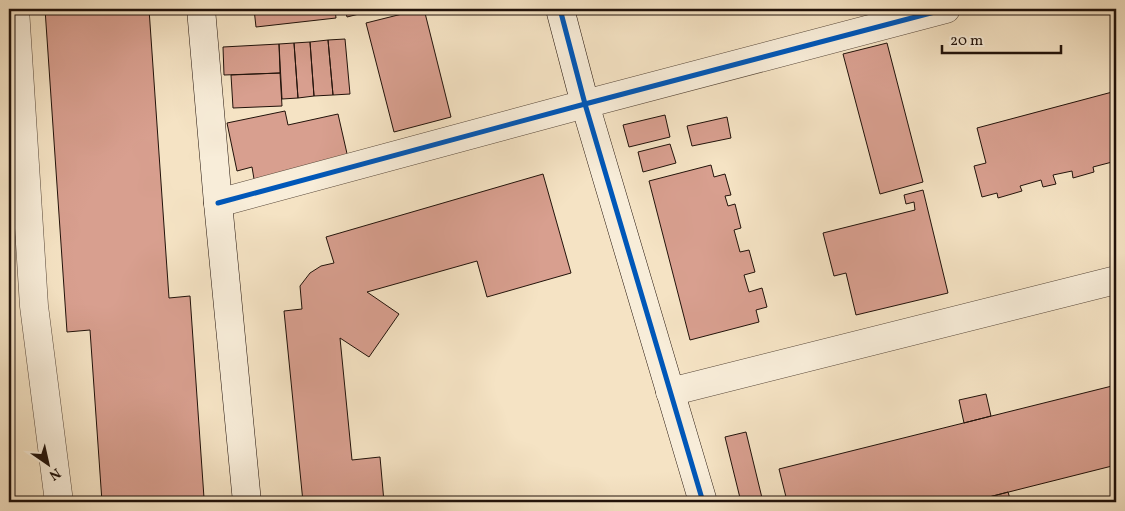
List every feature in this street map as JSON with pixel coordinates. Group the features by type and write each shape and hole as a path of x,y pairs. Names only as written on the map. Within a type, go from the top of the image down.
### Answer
{"street":[{"path":"15,9 34,306 59,502"},
{"path":"201,9 247,502"},
{"path":"560,9 585,104 702,502"},
{"path":"218,203 946,9"},
{"path":"670,392 1116,280"}],"building":[{"path":"45,9 149,9 169,298 190,296 204,498 102,502 90,330 67,332"},
{"path":"254,9 335,9 336,18 256,27"},
{"path":"345,9 379,9 347,17"},
{"path":"424,9 451,117 394,132 366,23"},
{"path":"345,39 350,94 333,95 328,40"},
{"path":"328,40 333,95 314,96 310,42"},
{"path":"310,42 314,96 298,98 294,43"},
{"path":"294,43 298,98 282,99 279,44"},
{"path":"887,43 923,182 880,194 843,54"},
{"path":"279,44 280,73 224,75 223,47"},
{"path":"280,73 282,106 233,108 231,75"},
{"path":"1116,91 1116,161 1093,167 1094,172 1073,178 1072,171 1053,175 1056,184 1043,187 1041,180 1020,186 1022,191 998,198 997,193 982,197 974,166 986,163 977,128"},
{"path":"285,111 288,125 338,114 348,158 254,179 252,167 237,171 227,123"},
{"path":"665,115 670,137 629,147 623,125"},
{"path":"727,117 731,138 692,146 687,126"},
{"path":"670,144 676,163 643,172 638,152"},
{"path":"711,165 714,177 725,174 731,195 725,196 728,206 735,204 741,228 734,230 740,252 749,250 755,272 744,275 749,292 762,288 767,307 756,310 759,322 690,340 649,181"},
{"path":"543,174 571,273 487,297 477,261 367,292 399,314 369,357 340,338 352,460 380,457 384,502 303,502 284,311 302,309 300,286 310,273 321,266 334,263 326,237"},
{"path":"923,190 948,293 856,315 846,273 834,276 823,233 915,210 914,202 906,204 904,195"},
{"path":"1116,385 1116,465 969,502 780,502 787,501 779,469"},
{"path":"986,394 991,416 964,423 959,400"},
{"path":"746,432 763,502 741,502 725,437"},
{"path":"1008,492 1011,502 979,502 978,500"}],"cycle path":[{"path":"560,9 585,104 703,502"},
{"path":"218,203 946,9"}]}
